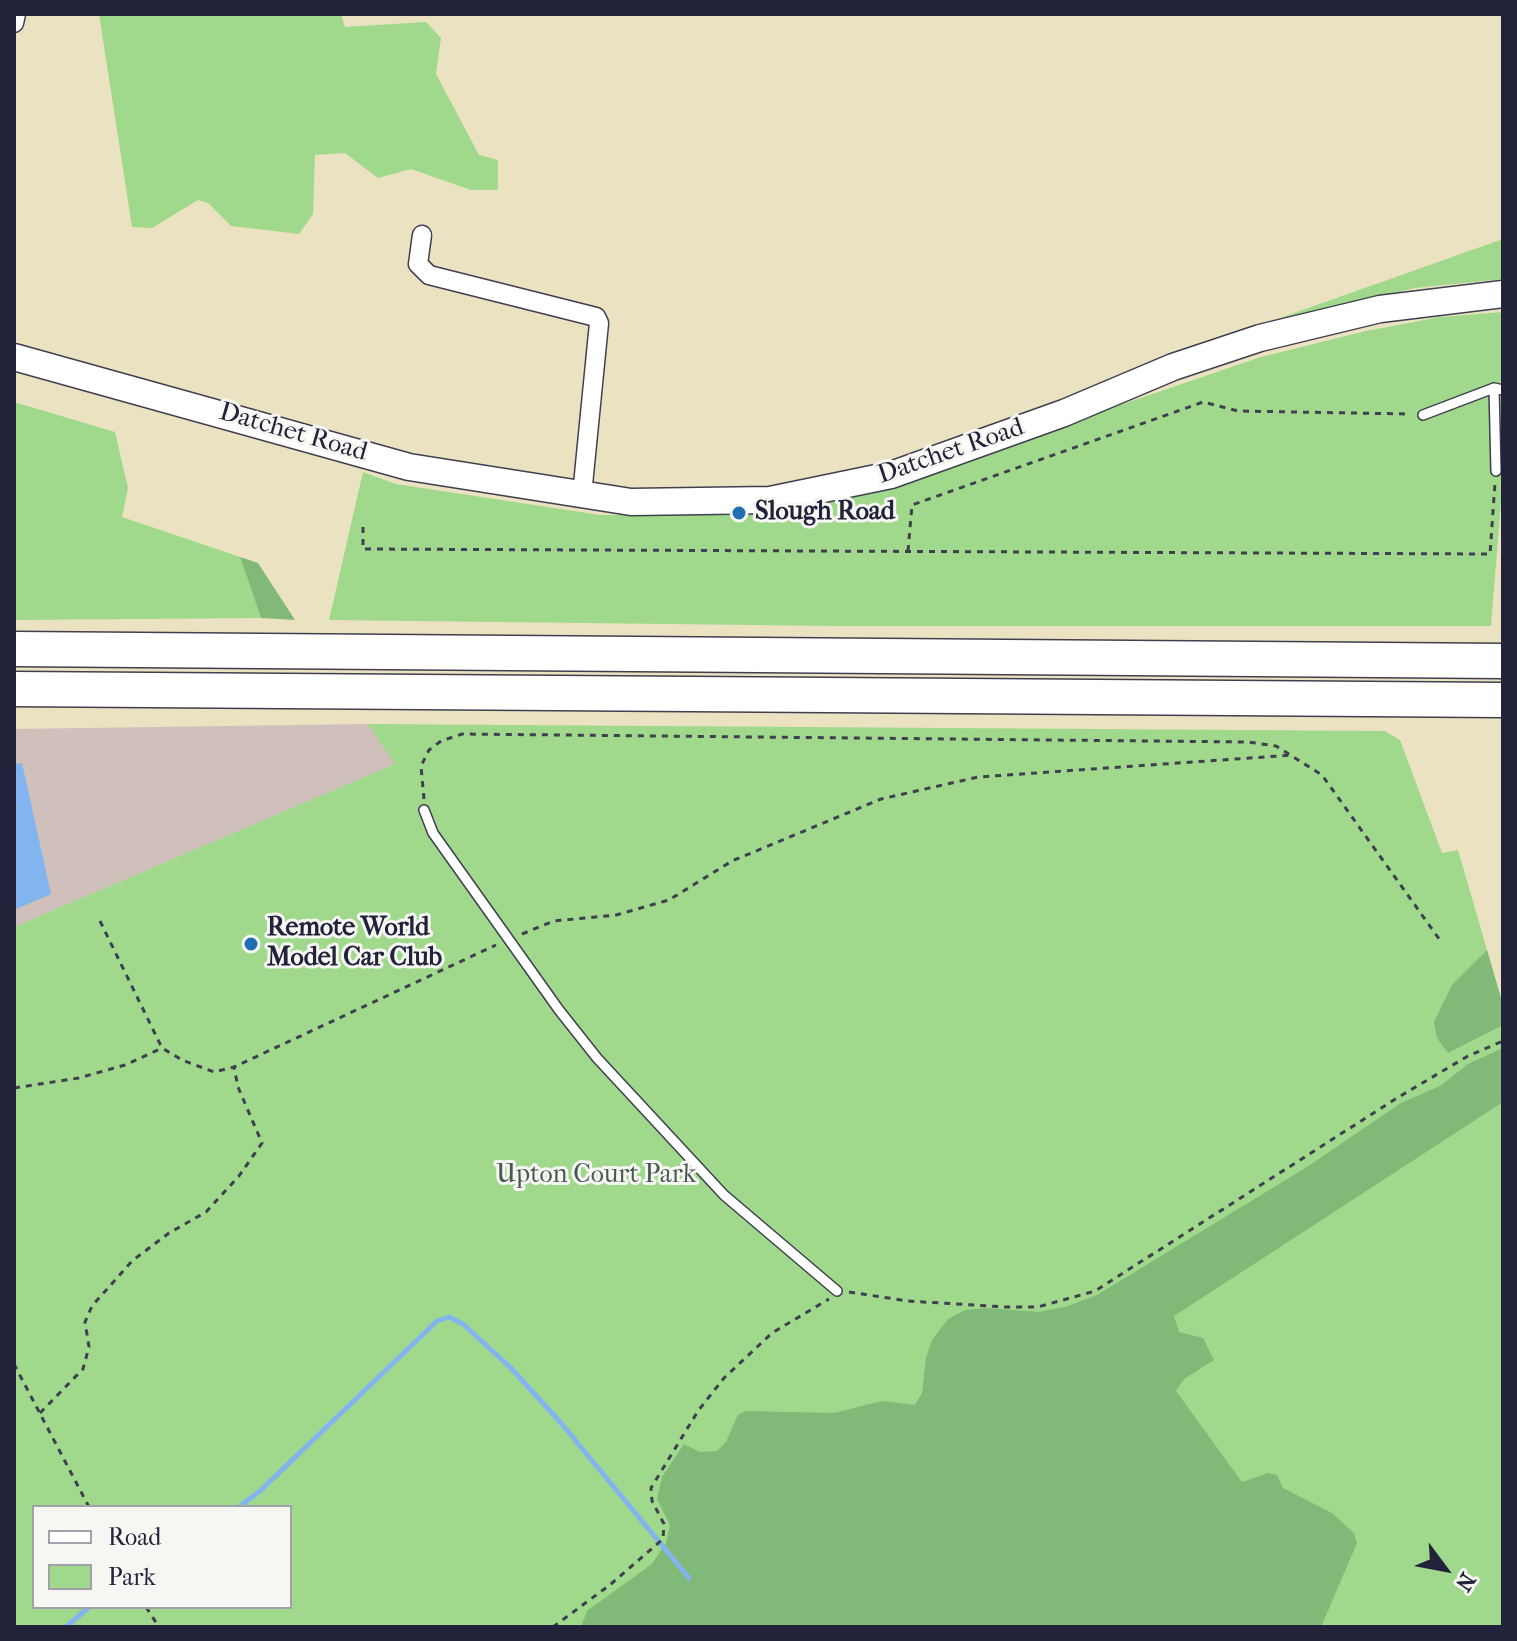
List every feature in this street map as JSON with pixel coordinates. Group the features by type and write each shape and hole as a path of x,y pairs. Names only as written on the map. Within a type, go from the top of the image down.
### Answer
{"highway":[{"path":"14,649 1503,661"},
{"path":"14,689 1503,700"}],"main road":[{"name":"Datchet Road","path":"14,357 409,467 631,502 770,500 891,475 1064,413 1173,367 1260,338 1380,309 1503,294"}],"street":[{"path":"14,23 16,14"},
{"path":"422,235 418,264 429,275 596,317 599,323 582,495"}],"lane":[{"path":"1423,415 1499,389 1496,471"},
{"path":"424,810 433,833 559,1010 663,1133 764,1231 837,1291"}],"path":[{"path":"908,551 912,505 1203,402 1238,411 1423,415"},
{"path":"363,527 363,549 1490,554 1496,471"},
{"path":"424,810 421,766 429,750 441,741 462,734 1248,742 1276,746 1322,775 1442,943"},
{"path":"100,921 162,1048 182,1060 214,1072 234,1067 423,976 554,921 616,915 669,900 732,861 881,799 978,777 1293,755"},
{"path":"553,1627 611,1584 663,1539 664,1524 652,1501 651,1488 665,1461 724,1378 772,1333 819,1307 837,1291 908,1301 1038,1307 1095,1291 1397,1098 1468,1056 1503,1041"},
{"path":"14,1088 94,1074 125,1065 162,1048"},
{"path":"40,1413 83,1369 89,1347 85,1322 92,1306 132,1261 169,1233 206,1212 239,1176 262,1143 238,1087 234,1067"},
{"path":"14,1364 88,1505"},
{"path":"147,1609 159,1627"}],"shaded area":[{"path":"368,724 396,764 14,927 14,729"}],"green space":[{"path":"99,14 341,14 345,27 426,22 441,38 436,74 479,155 498,160 498,190 471,190 411,169 378,178 345,153 315,155 313,214 299,234 231,226 208,203 198,200 152,228 132,227"},
{"path":"1503,239 1503,279 1415,288 1263,324"},
{"path":"1503,312 1503,477 1491,626 836,626 329,620 363,472 396,484 600,515 768,514 1026,437 1261,357 1366,331 1440,317"},
{"path":"14,402 115,432 128,488 122,517 240,557 261,618 14,620"},
{"path":"240,557 258,563 295,620 261,618"},
{"name":"Upton Court Park","path":"368,724 1385,731 1400,740 1442,853 1458,850 1503,1005 1503,1627 14,1627 14,927 395,764"},
{"path":"1487,950 1503,1005 1503,1025 1448,1053 1437,1038 1434,1022 1452,985"},
{"path":"1503,1048 1503,1102 1174,1316 1179,1332 1203,1338 1214,1360 1184,1379 1176,1391 1242,1482 1268,1473 1277,1475 1283,1488 1332,1513 1354,1533 1357,1543 1321,1627 581,1627 587,1611 652,1564 666,1543 670,1525 657,1499 662,1477 684,1444 700,1452 717,1451 726,1442 738,1415 745,1411 834,1413 882,1401 915,1405 922,1393 926,1358 932,1340 948,1319 965,1310 986,1308 1039,1312 1097,1295 1307,1167 1401,1103 1440,1086 1468,1064"}],"water":[{"path":"22,763 51,894 14,910 14,764"}],"waterway":[{"path":"242,1505 260,1491 437,1321 449,1317 463,1324 511,1368 561,1423 689,1578"},
{"path":"66,1627 87,1609"}],"place":[{"name":"Slough Road","path":"739,513"},
{"name":"Remote World Model Car Club","path":"251,944"}]}
